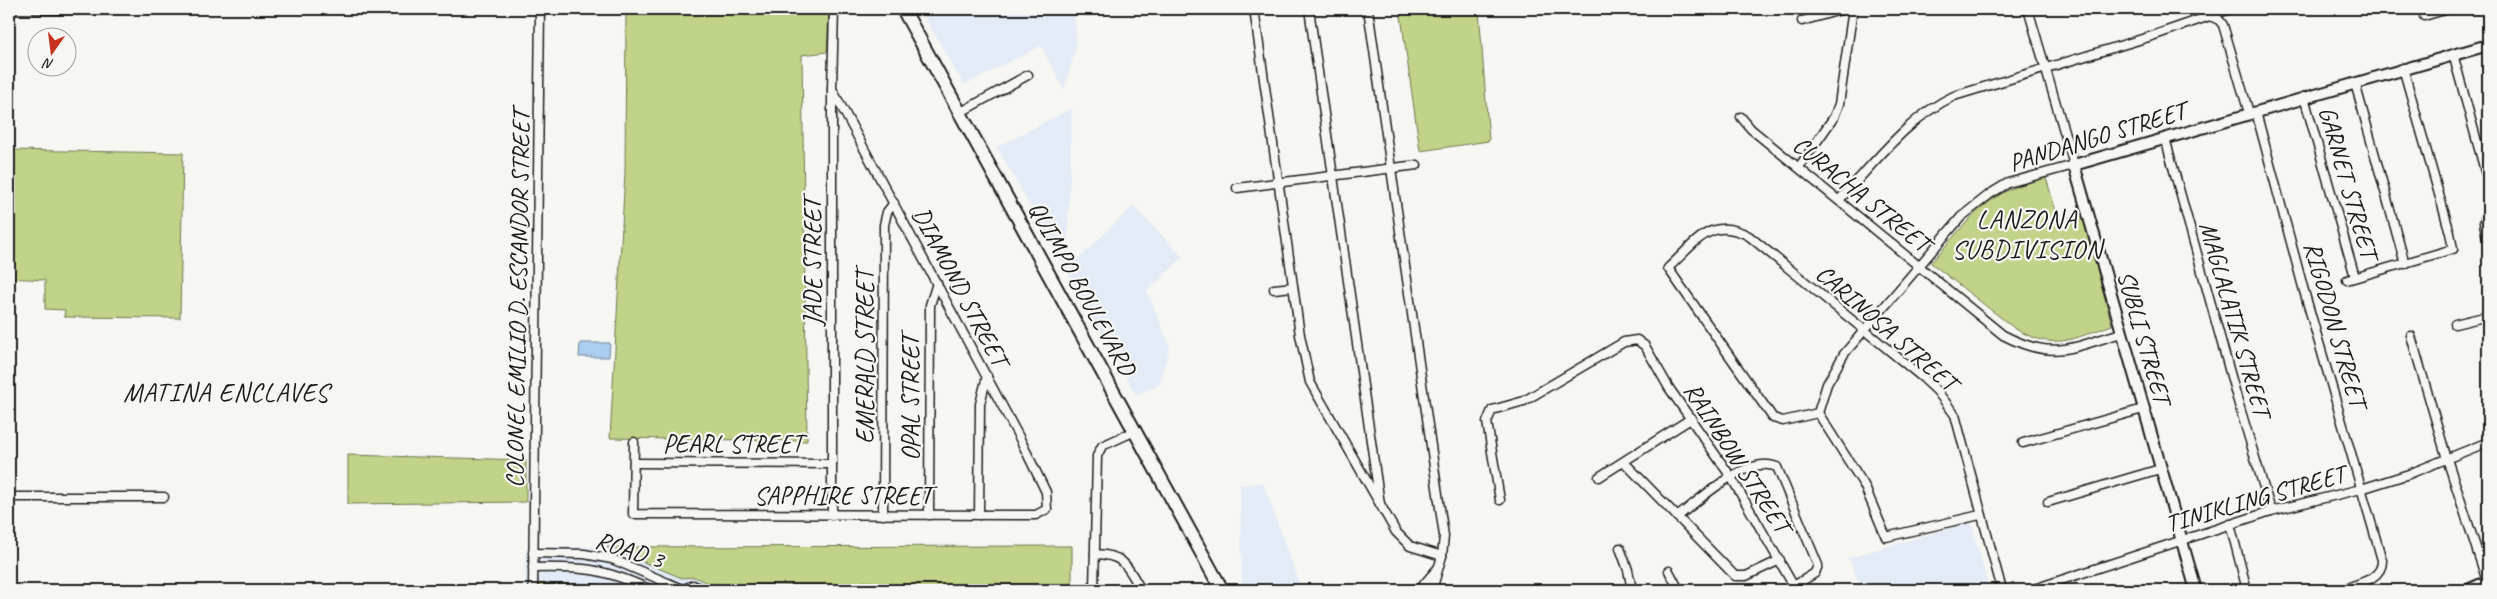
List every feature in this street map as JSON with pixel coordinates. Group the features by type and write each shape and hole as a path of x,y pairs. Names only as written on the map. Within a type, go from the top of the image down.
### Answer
{"main road":[{"name":"QUIMPO BOULEVARD","path":"903,9 1222,590"}],"street":[{"path":"9,9 112,10"},
{"name":"COLONEL EMILIO D. ESCANDOR STREET","path":"533,590 540,9"},
{"name":"JADE STREET","path":"832,515 832,89 834,9"},
{"path":"1254,9 1277,183 1304,360 1310,382 1396,532 1410,546 1442,556"},
{"path":"1309,9 1381,508"},
{"path":"1368,9 1444,536 1442,556 1432,590"},
{"path":"1802,20 1844,9"},
{"path":"1799,168 1834,117 1839,104 1853,9"},
{"name":"SUBLI STREET","path":"2028,9 2196,590"},
{"path":"1839,200 1912,124 1937,104 1954,96 2208,12 2225,12 2230,9"},
{"path":"2424,16 2448,9"},
{"name":"RIGODON STREET","path":"2208,12 2223,25 2252,112 2379,548 2382,567 2379,573 2341,590"},
{"name":"PANDANGO STREET","path":"1818,413 1834,369 1863,331 1961,217 1990,194 2008,183 2488,44"},
{"path":"2453,54 2488,182"},
{"path":"2355,83 2405,264 2453,249 2403,68"},
{"path":"960,112 1028,75"},
{"name":"DIAMOND STREET","path":"832,89 987,376 1046,492 1048,505"},
{"name":"GARNET STREET","path":"2304,97 2351,278 2405,264"},
{"name":"CURACHA STREET","path":"1742,117 1751,129 2003,335 2023,345 2051,351 2121,333"},
{"name":"MAGLALATIK STREET","path":"2165,138 2229,370 2272,510"},
{"path":"1237,188 1417,165"},
{"name":"EMERALD STREET","path":"883,515 884,225 887,212 894,203"},
{"path":"2487,214 2484,223 2488,242"},
{"name":"CARINOSA STREET","path":"1818,413 1789,421 1773,418 1668,268 1716,228 1726,227 1738,230 1749,236 1922,378 1947,403 1958,426 1980,515 2002,590"},
{"name":"OPAL STREET","path":"930,515 930,305 938,283"},
{"path":"1274,289 1293,288"},
{"path":"2455,324 2488,316"},
{"path":"2411,336 2446,459 2488,581 2468,590"},
{"name":"RAINBOW STREET","path":"1500,500 1487,422 1492,410 1524,401 1624,342 1637,340 1645,346 1670,388 1731,476 1795,588"},
{"path":"979,515 980,404 987,376"},
{"path":"2023,443 2143,409"},
{"path":"1818,413 1864,485 1886,538 1980,515"},
{"path":"1599,477 1624,463 1692,418"},
{"path":"1094,590 1097,456 1102,446 1135,431"},
{"path":"634,442 634,463"},
{"name":"TINIKLING STREET","path":"2031,590 2272,510 2362,489 2409,474 2488,442"},
{"name":"PEARL STREET","path":"634,463 832,464"},
{"name":"SAPPHIRE STREET","path":"634,463 634,514 1036,515 1043,514 1048,505"},
{"path":"1624,463 1735,576 1746,576 1780,560"},
{"path":"1677,517 1731,476 1768,464 1777,467 1818,565 1815,573 1795,588"},
{"path":"2048,502 2160,469"},
{"path":"9,496 164,497"},
{"path":"2230,524 2247,590"},
{"path":"1620,548 1628,570 1632,590"},
{"name":"ROAD 3","path":"533,553 584,554 612,559 682,590"},
{"path":"1095,554 1114,556 1122,560 1140,590"},
{"path":"1419,590 1440,565"},
{"name":"ROAD 3","path":"533,568 596,569 620,576 651,590"},
{"path":"1669,571 1678,590"},
{"path":"682,590 693,585 703,590"},
{"path":"861,590 874,590"}],"shaded area":[{"path":"920,9 1075,9 1076,47 1064,90 1041,46 964,85"},
{"path":"1072,108 1067,270 1133,206 1183,257 1147,291 1170,346 1159,385 1136,395 997,147"},
{"path":"1263,483 1302,590 1246,590 1242,583 1240,485"},
{"path":"1971,522 1989,590 1863,590 1848,558"},
{"path":"1072,546 1072,590 525,590 526,547"}],"green space":[{"path":"626,9 829,9 827,52 802,55 807,441 610,438 625,173"},
{"path":"1400,9 1479,10 1489,141 1420,151"},
{"path":"9,150 183,153 180,318 64,317 65,310 45,309 45,280 9,278"},
{"path":"2046,178 2059,221 2082,213 2112,325 2063,341 2041,340 2014,328 1931,263 1958,231 1989,202 2017,186"},
{"path":"348,455 526,460 526,502 348,504"},
{"path":"1072,546 1072,590 886,590 874,582 851,586 710,584 694,577 682,578 607,547"},
{"path":"538,584 597,584 618,590 538,590"}],"water":[{"path":"580,343 610,343 609,357 579,357"}],"district":[{"name":"LANZONA SUBDIVISION","path":"2027,234"},
{"name":"MATINA ENCLAVES","path":"226,392"}]}
